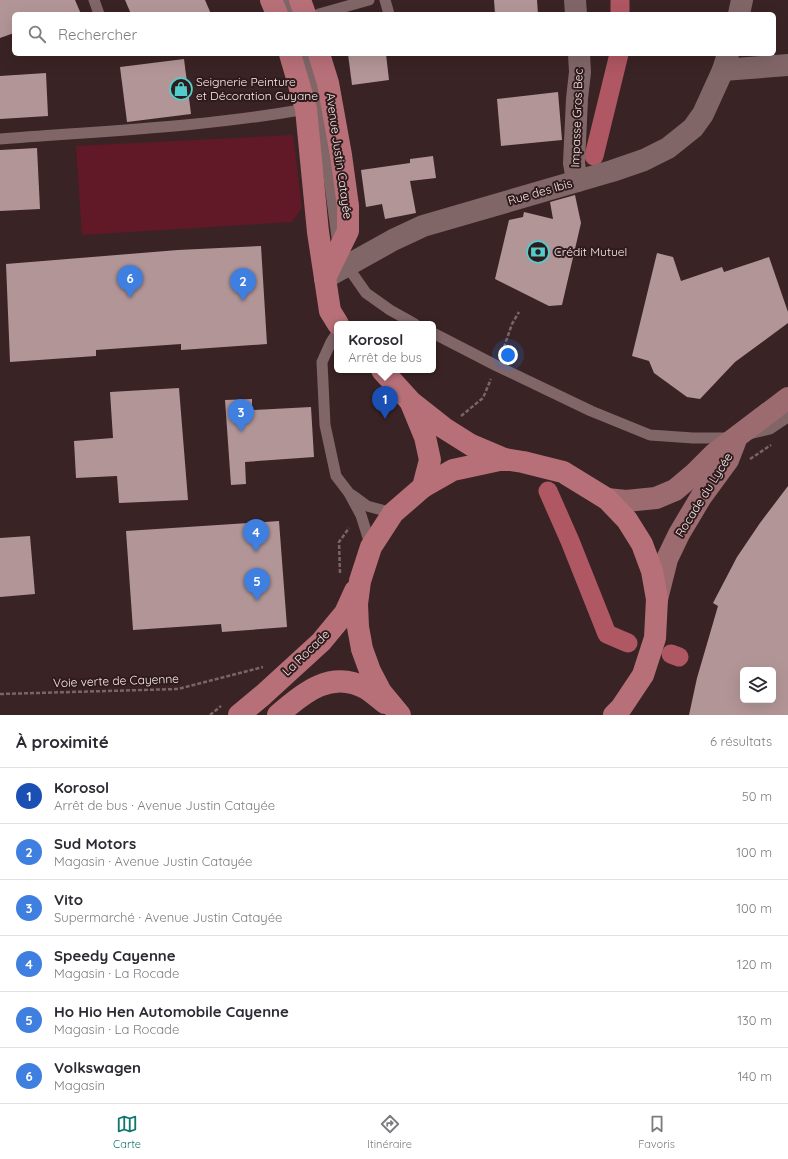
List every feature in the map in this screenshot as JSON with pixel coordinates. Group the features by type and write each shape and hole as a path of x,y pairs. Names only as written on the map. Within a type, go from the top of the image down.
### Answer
{"main road":[{"path":"271,0 276,12"},
{"path":"300,0 304,12"},
{"path":"291,56 306,109 318,232 330,311 336,321"},
{"name":"Avenue Justin Catayée","path":"320,56 328,83 348,206 348,231 342,258 325,278"},
{"path":"385,373 411,402 444,428 471,445 504,459 563,472 607,499 627,520 642,544 652,571 657,599 655,638 643,675 621,708 614,715"},
{"name":"Rocade du Lycée","path":"607,499 626,501 656,498 674,490 694,474 714,454 788,398"},
{"path":"411,402 425,437 430,460 423,488"},
{"name":"Rocade du Lycée","path":"657,599 667,559 679,534 701,497 728,460 737,438"},
{"path":"398,712 381,692 370,671 362,649 358,627 357,604 350,580 393,514 423,488 453,470 504,459"},
{"name":"La Rocade","path":"239,715 321,642 345,613 350,580"},
{"path":"278,715 310,689 322,684 333,682 356,684 367,689 398,712"}],"street":[{"path":"574,0 576,12"},
{"path":"739,12 742,0"},
{"name":"Impasse Gros Bec","path":"577,181 574,162 580,72 579,56"},
{"path":"726,62 788,65"},
{"name":"Rue des Ibis","path":"342,258 393,240 423,226 644,160 668,148 693,128 703,114 726,62"}],"lane":[{"path":"94,0 98,12"},
{"path":"286,0 290,12"},
{"path":"326,12 369,0"},
{"path":"386,0 389,12"},
{"path":"305,56 318,102 342,258 366,293 390,310 410,321"},
{"path":"0,139 130,130 237,120 306,109"},
{"path":"436,335 497,366 591,411 650,435 693,438 737,438 770,429 788,417"},
{"path":"334,338 322,362 325,425 336,476 349,493 362,515 371,547"},
{"path":"349,493 367,506 393,514"}],"path":[{"path":"501,355 512,324 519,312"},
{"path":"456,420 483,398 492,378"},
{"path":"350,527 339,542 350,580"},
{"name":"Voie verte de Cayenne","path":"0,694 178,689 265,666"}],"shaded area":[{"path":"293,135 302,208 292,222 82,235 76,146"}],"building":[{"path":"0,0 75,0 80,12 12,12 12,34 0,38"},
{"path":"125,0 205,0 210,12 130,12"},
{"path":"494,0 537,0 538,12 495,12"},
{"path":"348,56 386,56 389,80 352,85"},
{"path":"184,59 191,114 127,122 120,67"},
{"path":"46,73 48,116 0,119 0,76"},
{"path":"558,92 562,140 501,146 497,99"},
{"path":"37,148 40,209 0,211 0,150"},
{"path":"433,156 436,178 410,181 416,213 385,219 382,204 366,207 361,170 410,163 410,159"},
{"name":"Crédit Mutuel","path":"575,195 581,223 562,305 549,306 495,279 509,220 523,217 524,212 553,219 550,202"},
{"path":"261,246 267,344 181,350 181,344 96,350 96,356 10,362 6,264 178,250"},
{"path":"657,253 673,257 681,281 722,267 724,272 769,257 788,312 788,323 735,362 700,399 687,397 654,373 649,361 632,356"},
{"path":"179,388 188,500 119,503 117,476 76,478 74,441 113,438 110,392"},
{"path":"252,399 252,410 311,407 314,457 245,462 246,484 231,485 225,400"},
{"path":"788,486 788,715 689,715 697,678 718,606 713,603 737,557"},
{"path":"279,521 287,627 222,632 221,624 133,630 126,531"},
{"path":"30,536 35,594 0,597 0,538"}],"waterway":[{"path":"620,0 620,12"},
{"path":"594,156 619,56"},
{"path":"548,491 570,541 607,634 628,643"},
{"path":"671,654 679,657"}],"place":[{"name":"Seignerie Peinture et Décoration Guyane","path":"181,89"},
{"name":"Crédit Mutuel","path":"538,252"},
{"name":"Volkswagen","path":"130,298"},
{"name":"Sud Motors","path":"243,301"},
{"name":"Korosol","path":"385,419"},
{"name":"Vito","path":"241,432"},
{"name":"Speedy Cayenne","path":"256,552"},
{"name":"Ho Hio Hen Automobile Cayenne","path":"257,601"}]}
